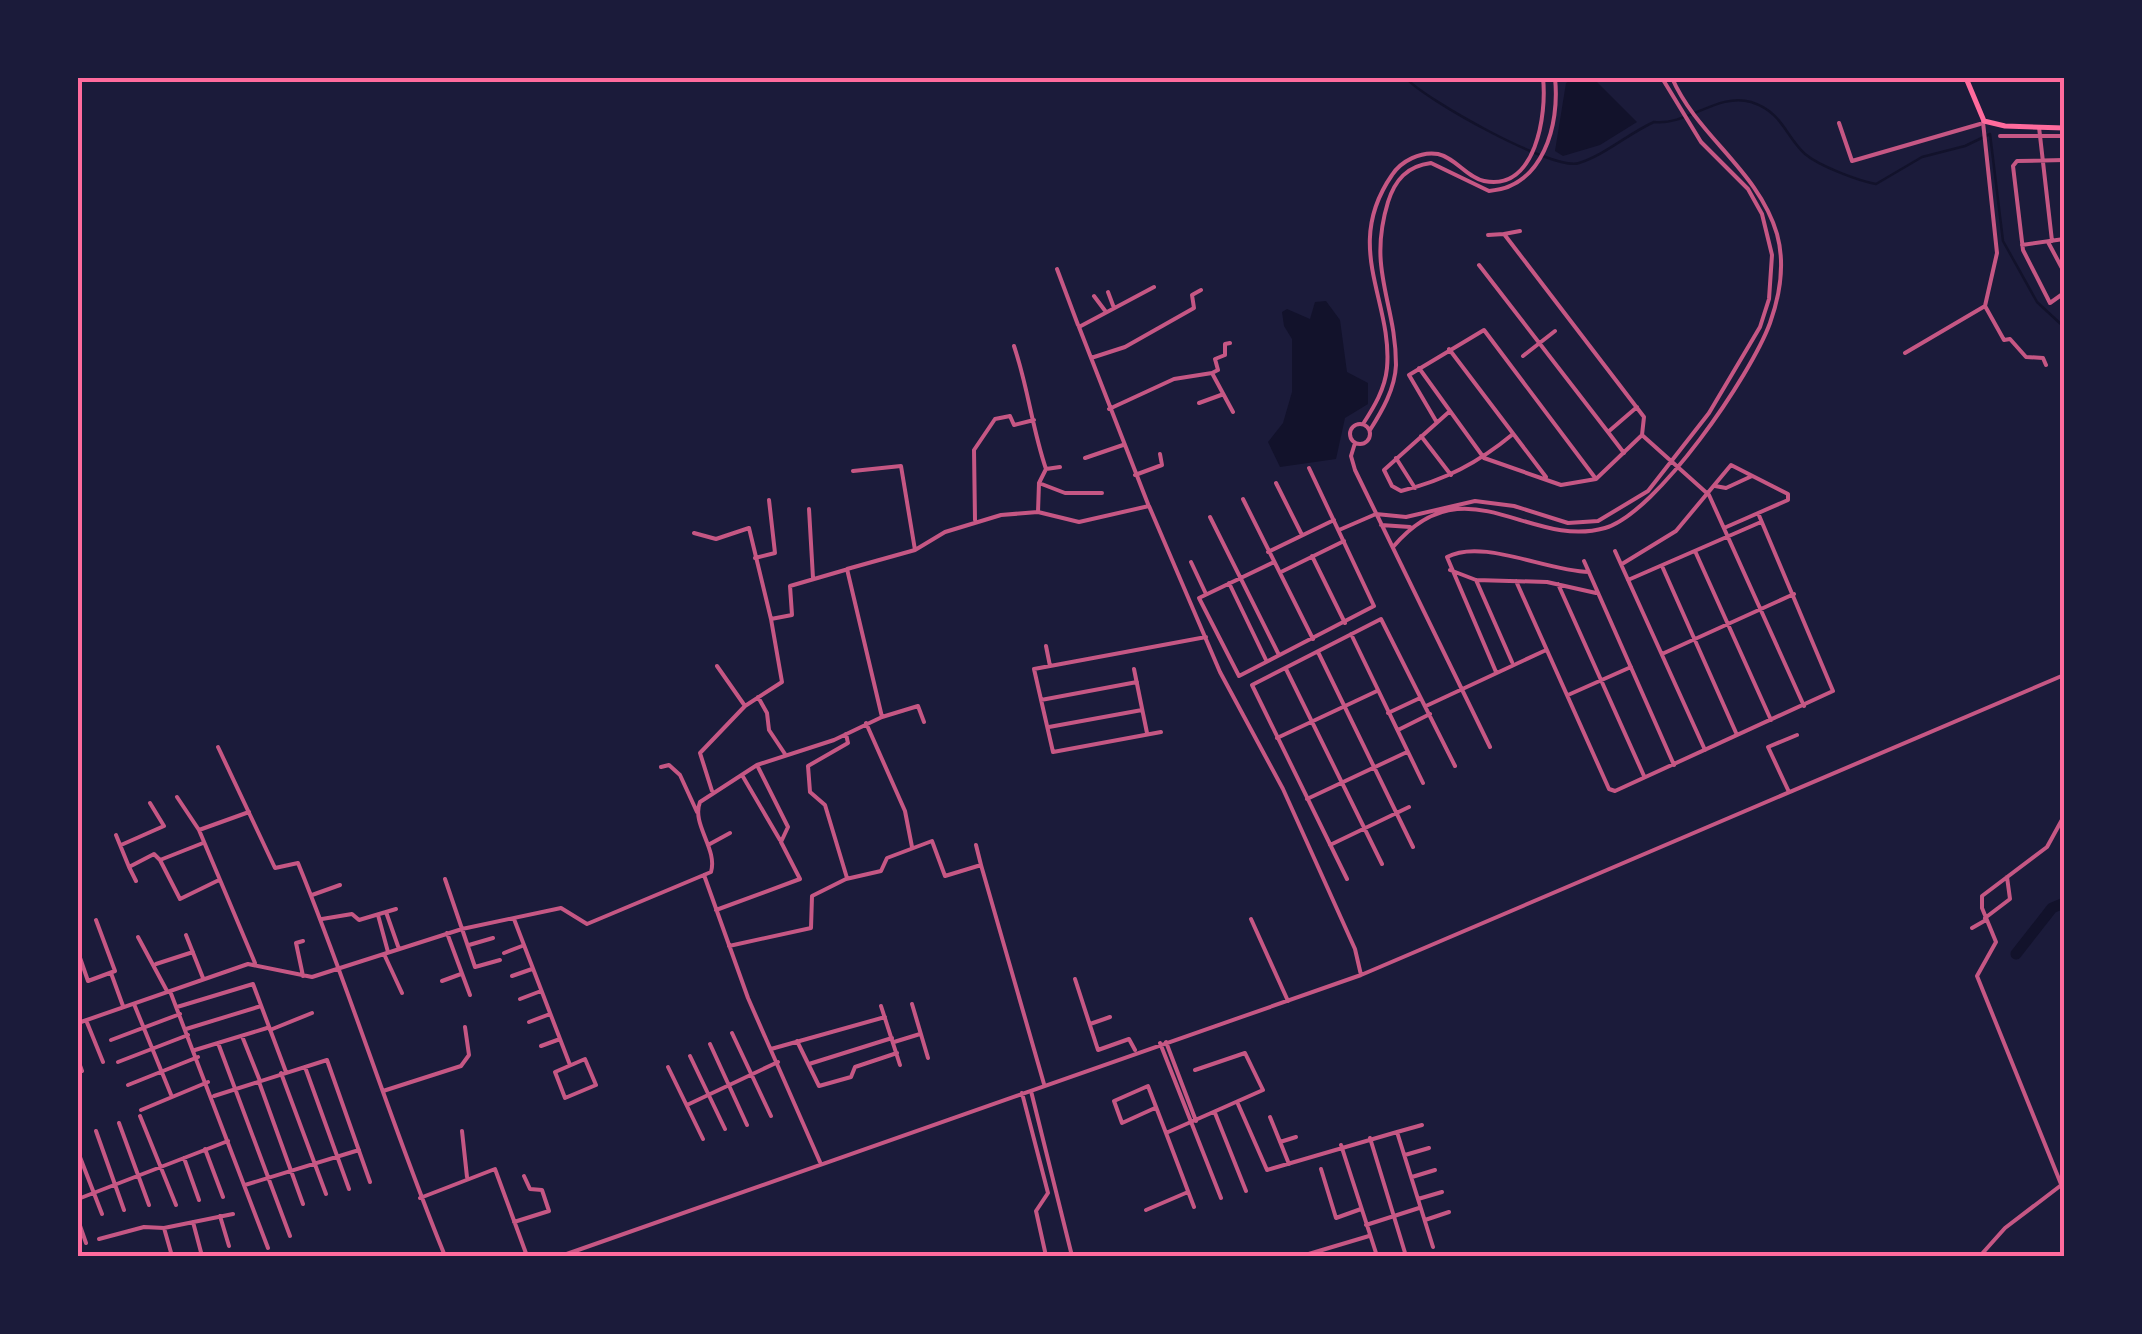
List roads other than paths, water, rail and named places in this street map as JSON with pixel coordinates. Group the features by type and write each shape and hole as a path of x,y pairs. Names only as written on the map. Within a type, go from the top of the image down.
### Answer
{"main road":[{"path":"1966,78 1983,122 2064,128"}],"street":[{"path":"1490,747 1352,463 1355,443 1351,430 1363,424 1376,403 1387,369 1370,254 1375,210 1387,182 1404,162 1434,154 1484,181 1506,181 1529,159 1544,89 1542,78"},
{"path":"1355,443 1368,441 1395,372 1378,260 1381,226 1396,184 1411,168 1431,163 1446,167 1489,192 1520,184 1539,162 1555,78"},
{"path":"1339,530 1376,514 1406,517 1475,501 1584,524 1610,516 1636,501 1710,410 1760,327 1772,274 1762,214 1734,172 1702,142 1677,108 1662,78"},
{"path":"1381,525 1410,527 1444,514 1486,509 1560,532 1604,528 1645,506 1678,468 1767,330 1781,281 1780,246 1767,205 1755,184 1708,136 1684,104 1672,78"},
{"path":"1839,123 1852,161 1983,122 1997,253 1985,306 2004,340 2010,339 2026,357 2043,358 2046,366"},
{"path":"2039,125 2050,241 2064,272"},
{"path":"2000,136 2064,136"},
{"path":"2064,160 2017,161 2013,166 2022,245 2050,302 2064,292"},
{"path":"1488,235 1520,231"},
{"path":"1419,368 1484,458 1548,480 1573,486 1596,479 1642,434 1646,421 1504,234"},
{"path":"2022,245 2064,240"},
{"path":"1479,265 1625,454"},
{"path":"1057,268 1134,475 1225,682 1283,789 1356,949 1361,975"},
{"path":"1079,327 1154,287"},
{"path":"1091,358 1179,320 1194,308 1192,295 1201,290"},
{"path":"1108,292 1114,308"},
{"path":"1094,296 1106,312"},
{"path":"1906,354 1985,306"},
{"path":"1436,422 1408,377 1484,330 1596,479"},
{"path":"1523,356 1555,331"},
{"path":"1109,409 1174,379 1212,373 1218,369 1215,359 1225,355 1225,344 1230,343"},
{"path":"1014,346 1046,468 1039,483 1038,512"},
{"path":"1450,349 1548,480"},
{"path":"1212,373 1233,412"},
{"path":"1199,402 1221,396"},
{"path":"1608,432 1637,408"},
{"path":"1450,411 1384,468 1392,486 1401,491 1451,475 1484,458 1513,434"},
{"path":"975,522 974,450 995,418 1010,416 1014,425 1034,420"},
{"path":"1363,424 1370,430"},
{"path":"1642,434 1709,495 1804,706"},
{"path":"1422,436 1451,475"},
{"path":"1084,458 1123,445"},
{"path":"1134,475 1162,465 1160,454"},
{"path":"1396,458 1415,488"},
{"path":"1622,564 1662,542 1709,495 1733,464 1788,494 1788,500 1723,528"},
{"path":"853,471 902,466 915,550"},
{"path":"1046,468 1060,467"},
{"path":"1274,562 1200,600 1237,674 1372,609 1375,602 1310,468"},
{"path":"1715,486 1726,488 1755,475"},
{"path":"1039,483 1066,493 1102,493"},
{"path":"1276,483 1302,535"},
{"path":"1243,499 1314,639"},
{"path":"755,558 775,552 770,500"},
{"path":"771,619 792,615 788,587 915,550 945,532 975,522 1038,512 1073,522 1148,506"},
{"path":"809,509 813,578"},
{"path":"1516,581 1610,791 1831,694 1834,686 1758,513"},
{"path":"1210,517 1280,656"},
{"path":"1268,552 1334,520"},
{"path":"1628,580 1762,522"},
{"path":"1393,547 1410,527"},
{"path":"694,533 716,538 747,528 771,619 782,682 745,706 698,756 712,793"},
{"path":"1280,573 1344,541"},
{"path":"1496,672 1446,560 1450,554 1481,549 1552,570 1589,572"},
{"path":"1615,551 1705,750"},
{"path":"1695,551 1771,720"},
{"path":"1312,556 1345,623"},
{"path":"1584,561 1674,765"},
{"path":"1191,562 1206,594"},
{"path":"1662,566 1738,736"},
{"path":"847,570 882,717"},
{"path":"1450,570 1476,580 1558,584 1597,593"},
{"path":"1476,580 1512,662"},
{"path":"1229,583 1267,662"},
{"path":"1558,584 1644,778"},
{"path":"1662,654 1794,594"},
{"path":"1347,880 1252,685 1381,619 1456,766"},
{"path":"1351,634 1423,782"},
{"path":"1161,732 1053,752 1034,670 1206,637"},
{"path":"1046,646 1050,666"},
{"path":"1426,706 1544,650"},
{"path":"1318,652 1414,848"},
{"path":"717,666 745,706"},
{"path":"1568,696 1631,667"},
{"path":"1286,668 1382,864"},
{"path":"1134,670 1148,734"},
{"path":"561,1256 1361,975 2064,675"},
{"path":"1041,700 1136,682"},
{"path":"1276,738 1378,691"},
{"path":"758,697 767,712 769,730 786,756"},
{"path":"1388,713 1421,698"},
{"path":"697,812 697,806 712,793 757,765 918,706 924,722"},
{"path":"1047,727 1142,710"},
{"path":"1397,730 1430,714"},
{"path":"866,723 905,811 912,847"},
{"path":"846,734 848,743 808,766 810,792 825,805 847,880"},
{"path":"1790,792 1768,748 1797,736"},
{"path":"218,747 274,868 298,862 342,968 420,1198 446,1256"},
{"path":"1307,799 1408,752"},
{"path":"757,765 788,824 782,842"},
{"path":"78,1023 256,963 303,976 342,968 462,929 561,908 588,924 704,875 714,866 697,812 676,770 661,767"},
{"path":"716,910 798,882 782,842 742,775"},
{"path":"177,797 199,830 256,963"},
{"path":"120,845 164,826 150,804"},
{"path":"1330,845 1409,807"},
{"path":"199,830 249,812"},
{"path":"1980,1256 2005,1228 2063,1183 1978,980 1996,942 1982,896 2047,847 2064,816"},
{"path":"708,845 730,832"},
{"path":"116,835 136,881"},
{"path":"729,946 811,928 812,896 882,870 887,858 912,847 934,842 944,876 982,865"},
{"path":"160,860 203,843"},
{"path":"976,845 1044,1084"},
{"path":"129,867 154,854 180,898 219,880"},
{"path":"704,875 729,946 821,1164"},
{"path":"1972,928 2010,899 2007,877"},
{"path":"445,879 475,968 523,946"},
{"path":"312,895 340,885"},
{"path":"322,919 352,914 359,920 396,908"},
{"path":"386,912 399,949"},
{"path":"378,916 386,953 402,993"},
{"path":"514,919 570,1066"},
{"path":"1251,919 1288,1001"},
{"path":"78,952 88,981 115,971 96,920"},
{"path":"448,933 470,995"},
{"path":"186,935 203,978"},
{"path":"138,938 156,964 180,1014 268,1248"},
{"path":"468,945 494,938"},
{"path":"303,940 296,945 303,976"},
{"path":"156,964 193,952"},
{"path":"512,976 532,969"},
{"path":"111,973 124,1007"},
{"path":"442,981 462,974"},
{"path":"1075,979 1098,1050 1129,1039 1136,1052"},
{"path":"177,1007 251,984 326,1194"},
{"path":"520,998 541,991"},
{"path":"134,1004 172,1096"},
{"path":"912,1004 928,1058"},
{"path":"118,1062 261,1006"},
{"path":"881,1006 900,1065"},
{"path":"195,1050 312,1013"},
{"path":"111,1040 180,1014"},
{"path":"529,1022 550,1014"},
{"path":"1090,1024 1110,1016"},
{"path":"771,1049 885,1017"},
{"path":"86,1020 103,1062"},
{"path":"384,1092 461,1066 469,1054 465,1027"},
{"path":"732,1033 772,1116"},
{"path":"808,1064 920,1034"},
{"path":"242,1036 303,1204"},
{"path":"541,1046 560,1039"},
{"path":"798,1041 821,1086 851,1077 858,1066 896,1052"},
{"path":"1163,1043 1221,1198"},
{"path":"218,1044 238,1088 290,1236"},
{"path":"710,1044 746,1124"},
{"path":"1166,1133 1263,1090 1247,1053 1196,1070"},
{"path":"690,1056 724,1129"},
{"path":"128,1085 198,1057"},
{"path":"585,1059 596,1085 566,1098 555,1072 570,1066 585,1059"},
{"path":"78,1060 82,1071"},
{"path":"214,1096 328,1062 370,1182"},
{"path":"687,1105 778,1062"},
{"path":"305,1067 349,1190"},
{"path":"668,1067 703,1139"},
{"path":"176,1205 140,1112 208,1082"},
{"path":"1156,1108 1122,1123 1114,1102 1148,1086 1194,1206"},
{"path":"1031,1089 1072,1256"},
{"path":"1022,1093 1049,1195 1036,1212 1046,1256"},
{"path":"1238,1104 1266,1170 1341,1145 1422,1125"},
{"path":"1215,1113 1246,1191"},
{"path":"1270,1118 1289,1164"},
{"path":"119,1123 149,1205"},
{"path":"96,1131 124,1210"},
{"path":"462,1132 468,1177"},
{"path":"1397,1132 1433,1247"},
{"path":"1280,1142 1296,1136"},
{"path":"1370,1138 1406,1256"},
{"path":"78,1199 228,1141"},
{"path":"1341,1145 1377,1256"},
{"path":"1405,1155 1429,1148"},
{"path":"206,1150 223,1197"},
{"path":"245,1185 359,1150"},
{"path":"78,1152 102,1214"},
{"path":"184,1158 199,1200"},
{"path":"1321,1169 1336,1218 1362,1208"},
{"path":"420,1198 495,1170 527,1256"},
{"path":"1412,1177 1435,1170"},
{"path":"514,1222 549,1211 542,1190 530,1189 524,1176"},
{"path":"1146,1210 1188,1192"},
{"path":"1418,1200 1442,1192"},
{"path":"1366,1224 1421,1207"},
{"path":"1424,1220 1449,1212"},
{"path":"99,1238 234,1214"},
{"path":"220,1216 230,1246"},
{"path":"78,1220 86,1243"},
{"path":"192,1222 202,1256"},
{"path":"164,1228 172,1256"},
{"path":"1302,1256 1370,1235"}],"waterway":[{"path":"1406,78 1490,132 1565,163 1589,159 1654,122 1678,119 1739,100 1770,112 1811,159 1876,184 1922,157 1965,146 1990,134 2003,241 2037,302 2064,327"},
{"path":"2016,954 2052,908 2064,903"}]}
